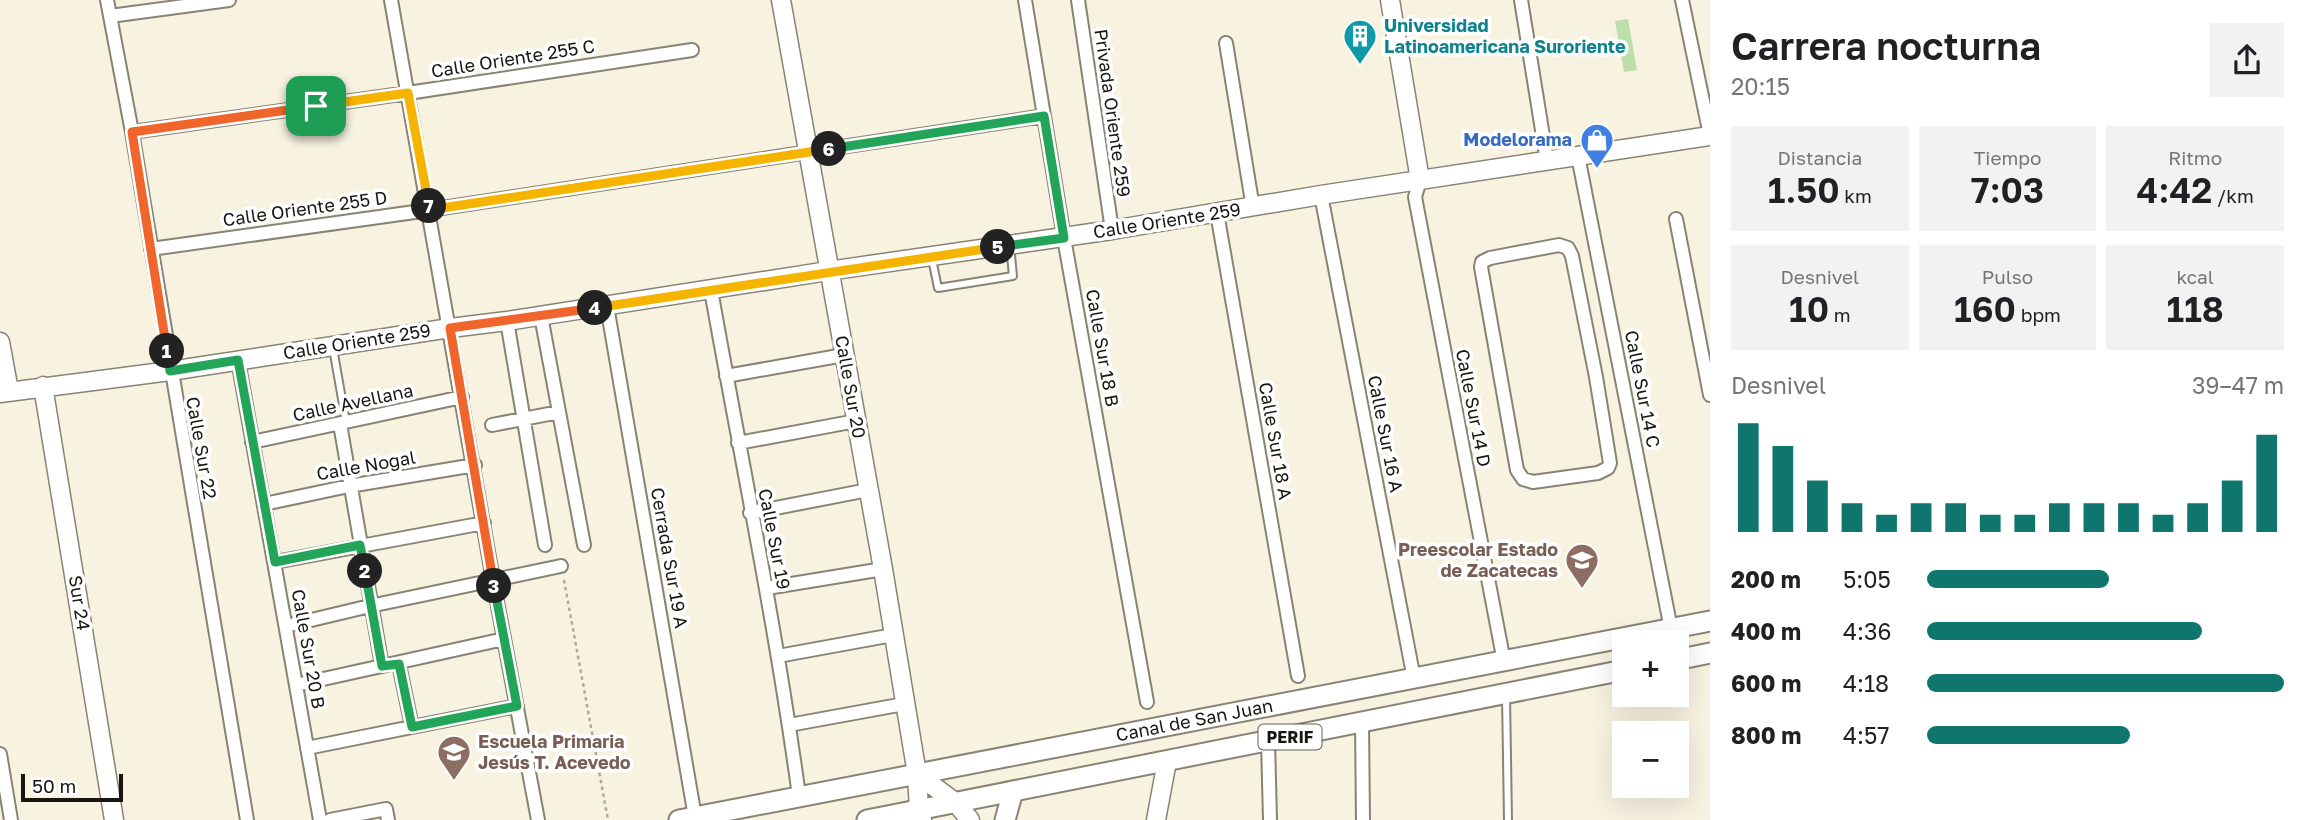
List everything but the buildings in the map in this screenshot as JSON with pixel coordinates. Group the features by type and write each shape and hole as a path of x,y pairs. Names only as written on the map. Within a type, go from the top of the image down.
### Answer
{"main road":[{"name":"Canal de San Juan","path":"687,818 1414,679 1502,652 1671,629 1710,621"},
{"path":"1689,657 1710,653"},
{"name":"Canal de San Juan","path":"867,820 920,815 956,803 1013,791 1612,672"},
{"path":"1005,820 1013,791"}],"street":[{"name":"Calle Sur 22","path":"107,0 132,132 247,820"},
{"path":"110,16 229,0"},
{"path":"391,0 538,820"},
{"name":"Calle Sur 20","path":"781,0 883,569 917,774 920,815"},
{"name":"Calle Sur 18 B","path":"1026,0 1064,238 1147,702"},
{"name":"Privada Oriente 259","path":"1078,0 1111,230"},
{"path":"1390,0 1420,180"},
{"path":"1521,0 1548,161"},
{"path":"1682,0 1710,136"},
{"path":"1227,43 1253,208"},
{"name":"Calle Oriente 255 C","path":"132,132 692,50"},
{"name":"Calle Oriente 255 D","path":"151,249 429,210 1044,116"},
{"name":"Calle Oriente 259","path":"4,392 170,371 1064,238 1321,195 1710,136"},
{"name":"Calle Sur 14 C","path":"1578,156 1671,629"},
{"name":"Calle Sur 14 D","path":"1420,180 1415,197 1502,652"},
{"name":"Calle Sur 16 A","path":"1321,195 1414,679"},
{"name":"Calle Sur 18 A","path":"1217,213 1298,676"},
{"path":"1676,219 1710,394"},
{"path":"1559,245 1568,248 1573,256 1596,377 1609,457 1608,467 1598,473 1532,482 1523,479 1517,470 1482,262 1490,258 1559,245"},
{"name":"Calle Sur 19","path":"711,290 750,513 767,588 799,796"},
{"name":"Cerrada Sur 19 A","path":"607,306 687,818"},
{"path":"541,316 584,545"},
{"path":"507,321 545,545"},
{"path":"0,342 4,392"},
{"path":"726,376 844,355"},
{"name":"Calle Sur 20 B","path":"238,360 320,820"},
{"path":"1596,377 1621,374"},
{"name":"Sur 24","path":"43,386 114,820"},
{"name":"Calle Avellana","path":"252,442 462,397"},
{"path":"492,425 559,412"},
{"path":"738,443 856,421"},
{"path":"343,423 349,486 382,666"},
{"name":"Calle Nogal","path":"264,504 349,486 475,465"},
{"path":"750,513 868,490"},
{"path":"275,562 484,523"},
{"path":"286,626 561,566"},
{"path":"767,588 883,569"},
{"path":"778,656 893,635"},
{"path":"296,685 504,639"},
{"path":"399,664 412,727"},
{"path":"789,725 904,704"},
{"path":"307,748 517,706"},
{"path":"1362,723 1363,820"},
{"path":"1268,741 1270,820"},
{"path":"0,754 12,820"},
{"path":"1156,820 1167,761"},
{"path":"917,774 956,803 970,820"},
{"path":"330,820 386,810 388,820"}],"lane":[{"path":"932,257 938,288 1013,276 1010,245"},
{"path":"333,346 343,423"},
{"path":"1506,694 1508,820"}],"path":[{"path":"561,566 608,820"}],"green space":[{"path":"1628,19 1637,70 1624,72 1615,21"}],"place":[{"name":"Universidad Latinoamericana Suroriente","path":"1360,66"},
{"name":"Modelorama","path":"1597,170"},
{"name":"Preescolar Estado de Zacatecas","path":"1582,590"},
{"name":"Escuela Primaria Jesús T. Acevedo","path":"454,782"}],"route":[{"path":"408,93 429,210 1044,116 1064,238 450,328 517,706 412,727 399,664 382,666 360,545 275,562 238,360 170,371 132,132 316,106 408,93"}]}
